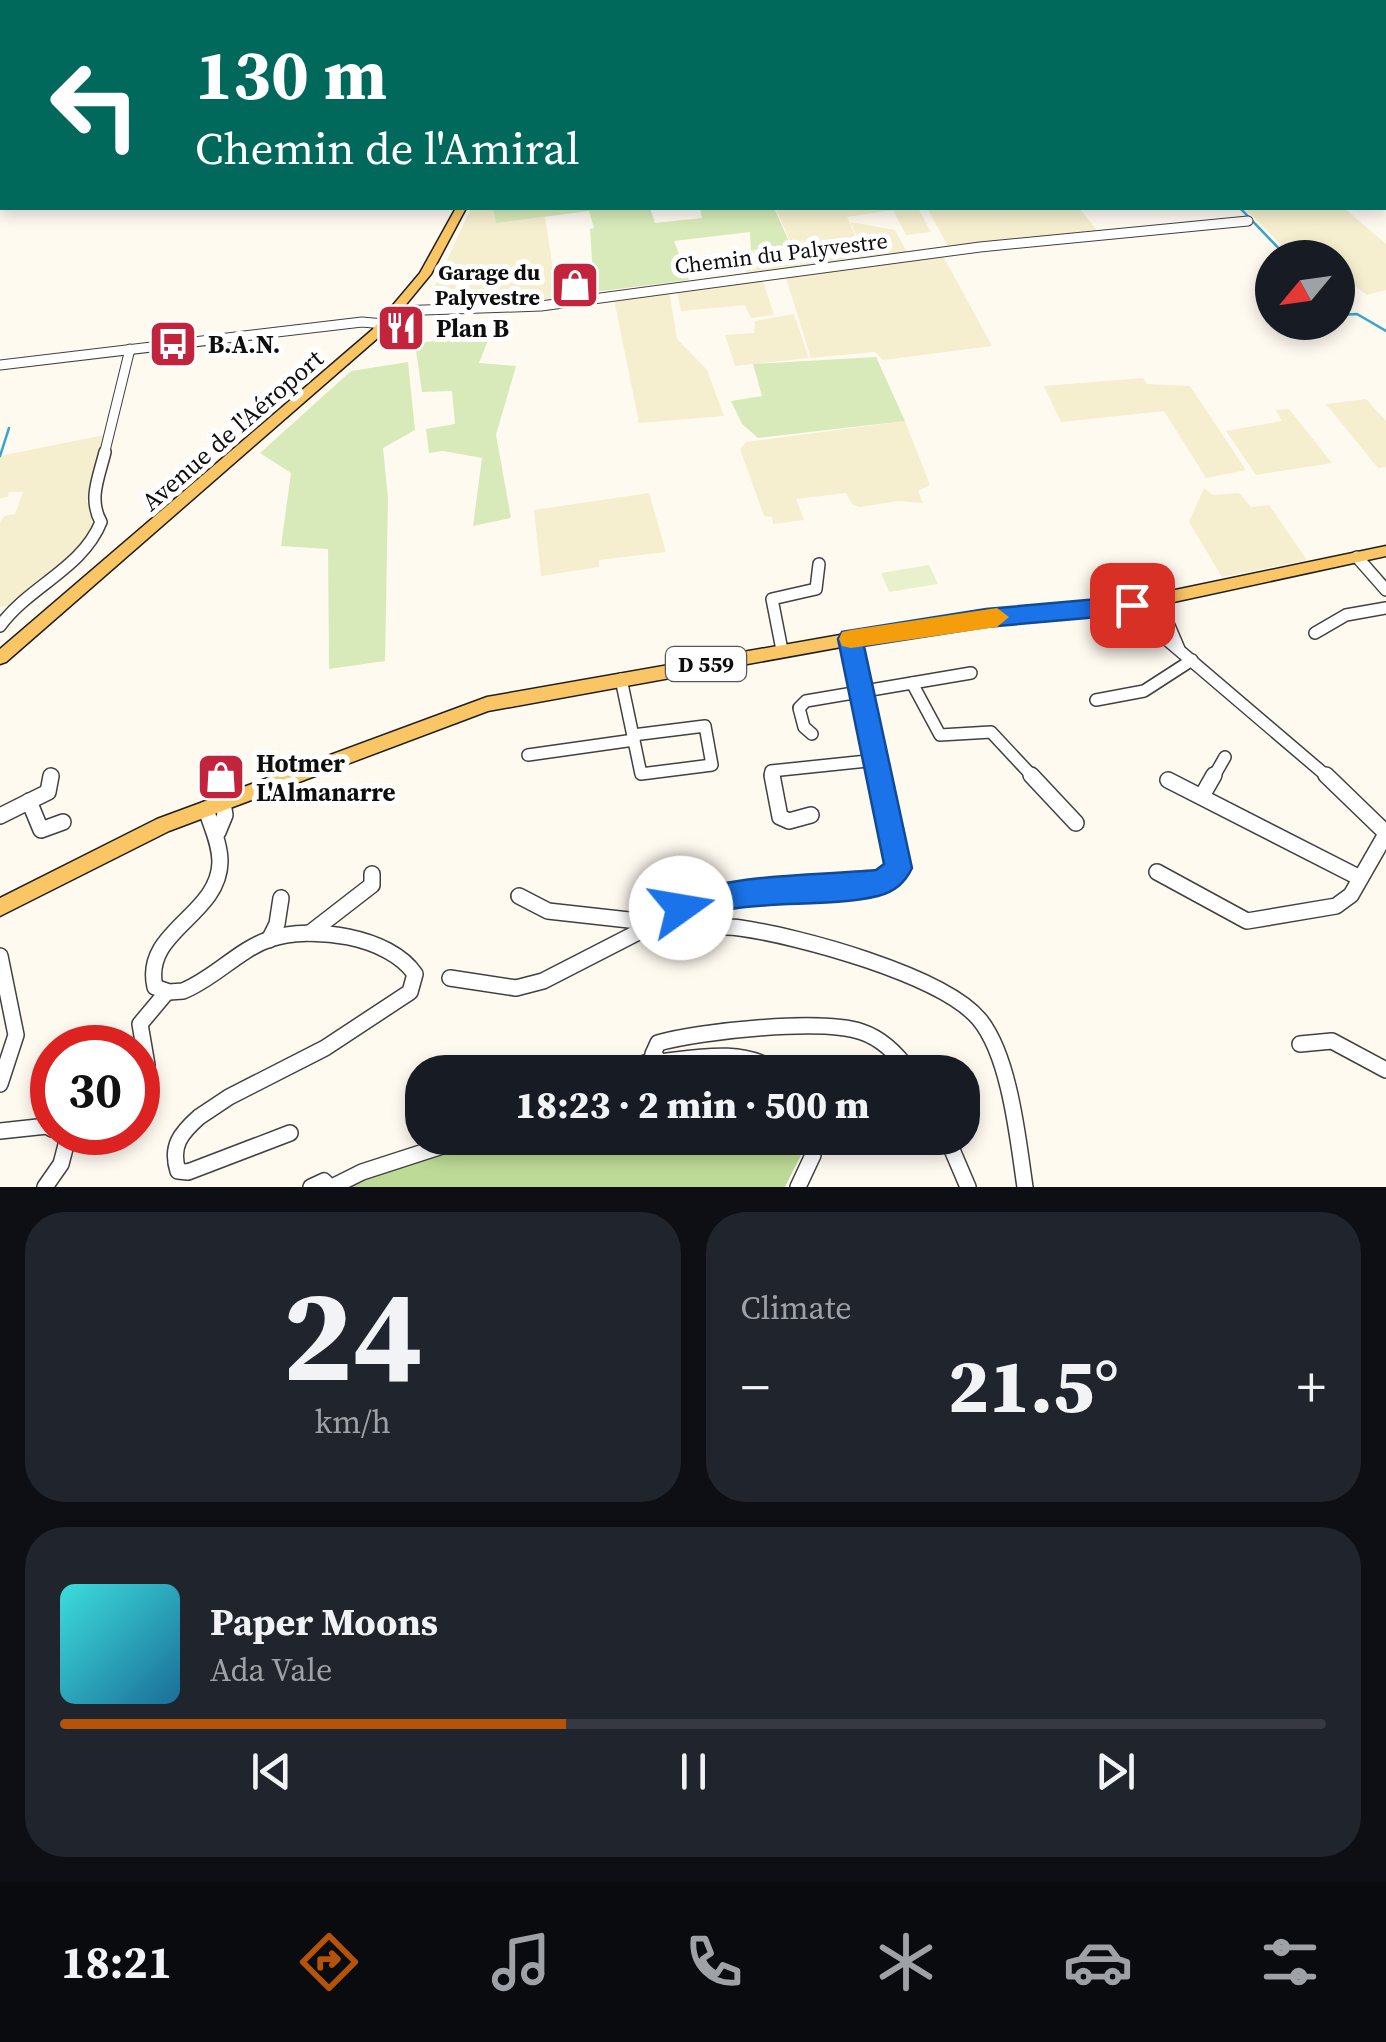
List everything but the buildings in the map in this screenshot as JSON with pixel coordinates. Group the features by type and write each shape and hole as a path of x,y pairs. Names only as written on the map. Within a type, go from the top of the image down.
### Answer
{"main road":[{"name":"Avenue de l'Aéroport","path":"0,658 384,324 425,274 461,210"},
{"name":"D 559","path":"0,906 163,826 475,707 850,639 986,618 1132,605 1386,551"}],"street":[{"name":"Chemin du Palyvestre","path":"396,311 541,306 949,251 1248,222"},
{"path":"0,365 362,322 384,324"},
{"path":"0,626 24,596 81,558 97,534 101,522 93,508 94,497 130,349"},
{"path":"1357,557 1386,590"},
{"path":"782,650 772,599 816,589 819,564"},
{"path":"1158,600 1179,649"},
{"path":"1132,605 1138,616 1296,746 1386,833 1345,902 1336,906 1247,920 1157,872"},
{"path":"1315,633 1346,615 1386,608"},
{"path":"450,978 516,988 543,981 664,923 681,908 734,896 877,883 890,878 898,868 850,639"},
{"path":"1096,700 1144,691 1192,660"},
{"path":"812,734 804,727 799,708 806,702 971,673"},
{"path":"528,754 633,738 706,726 712,765 640,774 633,738 621,679"},
{"path":"912,683 940,736 950,738 980,729 991,732 1076,823"},
{"path":"1202,796 1225,757"},
{"path":"811,815 789,820 780,816 771,771 877,760"},
{"path":"0,816 48,792 50,776"},
{"path":"1168,780 1360,878"},
{"path":"29,801 41,830 64,822"},
{"path":"166,993 152,980 152,958 202,906 218,883 214,806"},
{"path":"310,933 372,885 372,874"},
{"path":"519,896 548,910 664,923 679,930 737,927 916,978 979,1018 990,1036 1025,1187"},
{"path":"269,940 277,924 281,898"},
{"path":"140,1025 166,993 195,986 243,952 269,940 310,933 371,944 402,958 416,974 413,988 313,1054 204,1115 180,1137 173,1160 178,1171 188,1172 290,1133"},
{"path":"0,956 18,1032 15,1056 0,1084"},
{"path":"655,1055 658,1043 669,1038 727,1032 857,1029 898,1055"},
{"path":"1300,1044 1332,1041 1386,1070"},
{"path":"0,1131 30,1128"},
{"path":"45,1187 66,1155"},
{"path":"310,1187 324,1181 331,1187 414,1155"},
{"path":"798,1187 813,1155"},
{"path":"954,1155 968,1187"}],"shaded area":[{"path":"470,210 493,210 496,223 545,217 558,302 440,309 435,286"},
{"path":"776,210 893,210 847,217 866,260 803,271"},
{"path":"893,210 919,210 931,232 906,235"},
{"path":"928,210 1081,210 1100,234 948,246"},
{"path":"1247,210 1346,210 1386,244 1386,290 1367,295 1355,286 1355,240 1276,240"},
{"path":"850,222 895,230 908,254 868,259"},
{"path":"790,246 801,271 747,276 743,263 751,250"},
{"path":"943,256 992,346 883,360 875,352 811,358 786,278"},
{"path":"763,281 774,315 751,318 745,305 681,311 676,288"},
{"path":"669,291 677,339 707,370 724,416 639,423 614,299"},
{"path":"794,314 809,358 735,366 725,335 754,333 755,321"},
{"path":"1143,378 1147,384 1190,386 1246,470 1206,478 1164,411 1061,422 1044,386"},
{"path":"1366,399 1386,421 1386,467 1378,468 1326,404"},
{"path":"1289,409 1332,463 1256,475 1226,431 1282,421 1276,410"},
{"path":"905,421 930,485 918,491 923,503 898,501 860,507 853,505 846,493 796,499 804,520 773,524 772,517 764,516 740,449 746,442"},
{"path":"104,435 87,501 94,529 88,546 0,607 0,523 4,516 15,514 23,492 9,492 8,497 0,498 0,456"},
{"path":"1204,488 1213,495 1239,493 1251,507 1269,505 1307,560 1222,577 1189,522"},
{"path":"649,493 666,552 599,560 599,567 541,576 534,510"}],"green space":[{"path":"493,210 651,210 655,223 702,218 700,210 775,210 791,246 751,250 750,232 674,241 689,280 594,292 590,229 594,228 589,211 496,223"},
{"path":"485,322 493,328 479,363 516,366 496,435 511,518 473,526 482,458 443,451 429,453 426,429 455,424 452,391 422,392 415,344 439,340 451,324"},
{"path":"876,357 905,421 758,438 742,424 731,401 762,396 753,364"},
{"path":"408,362 415,430 383,448 388,498 385,661 329,669 328,549 281,546 291,473 260,453 351,371"},
{"path":"929,565 938,584 889,592 881,573"},
{"path":"406,1155 801,1155 785,1187 327,1187"}],"waterway":[{"path":"1242,210 1271,240"},
{"path":"1355,314 1386,331"},
{"path":"0,456 9,428"}],"slow traffic":[{"path":"851,639 997,617"}],"place":[{"name":"Garage du Palyvestre","path":"575,285"},
{"name":"Plan B","path":"401,328"},
{"name":"B.A.N.","path":"173,344"},
{"name":"Hotmer L'Almanarre","path":"221,777"}],"route":[{"path":"681,908 734,896 877,883 890,878 898,868 850,639 986,618 1132,605"}]}
